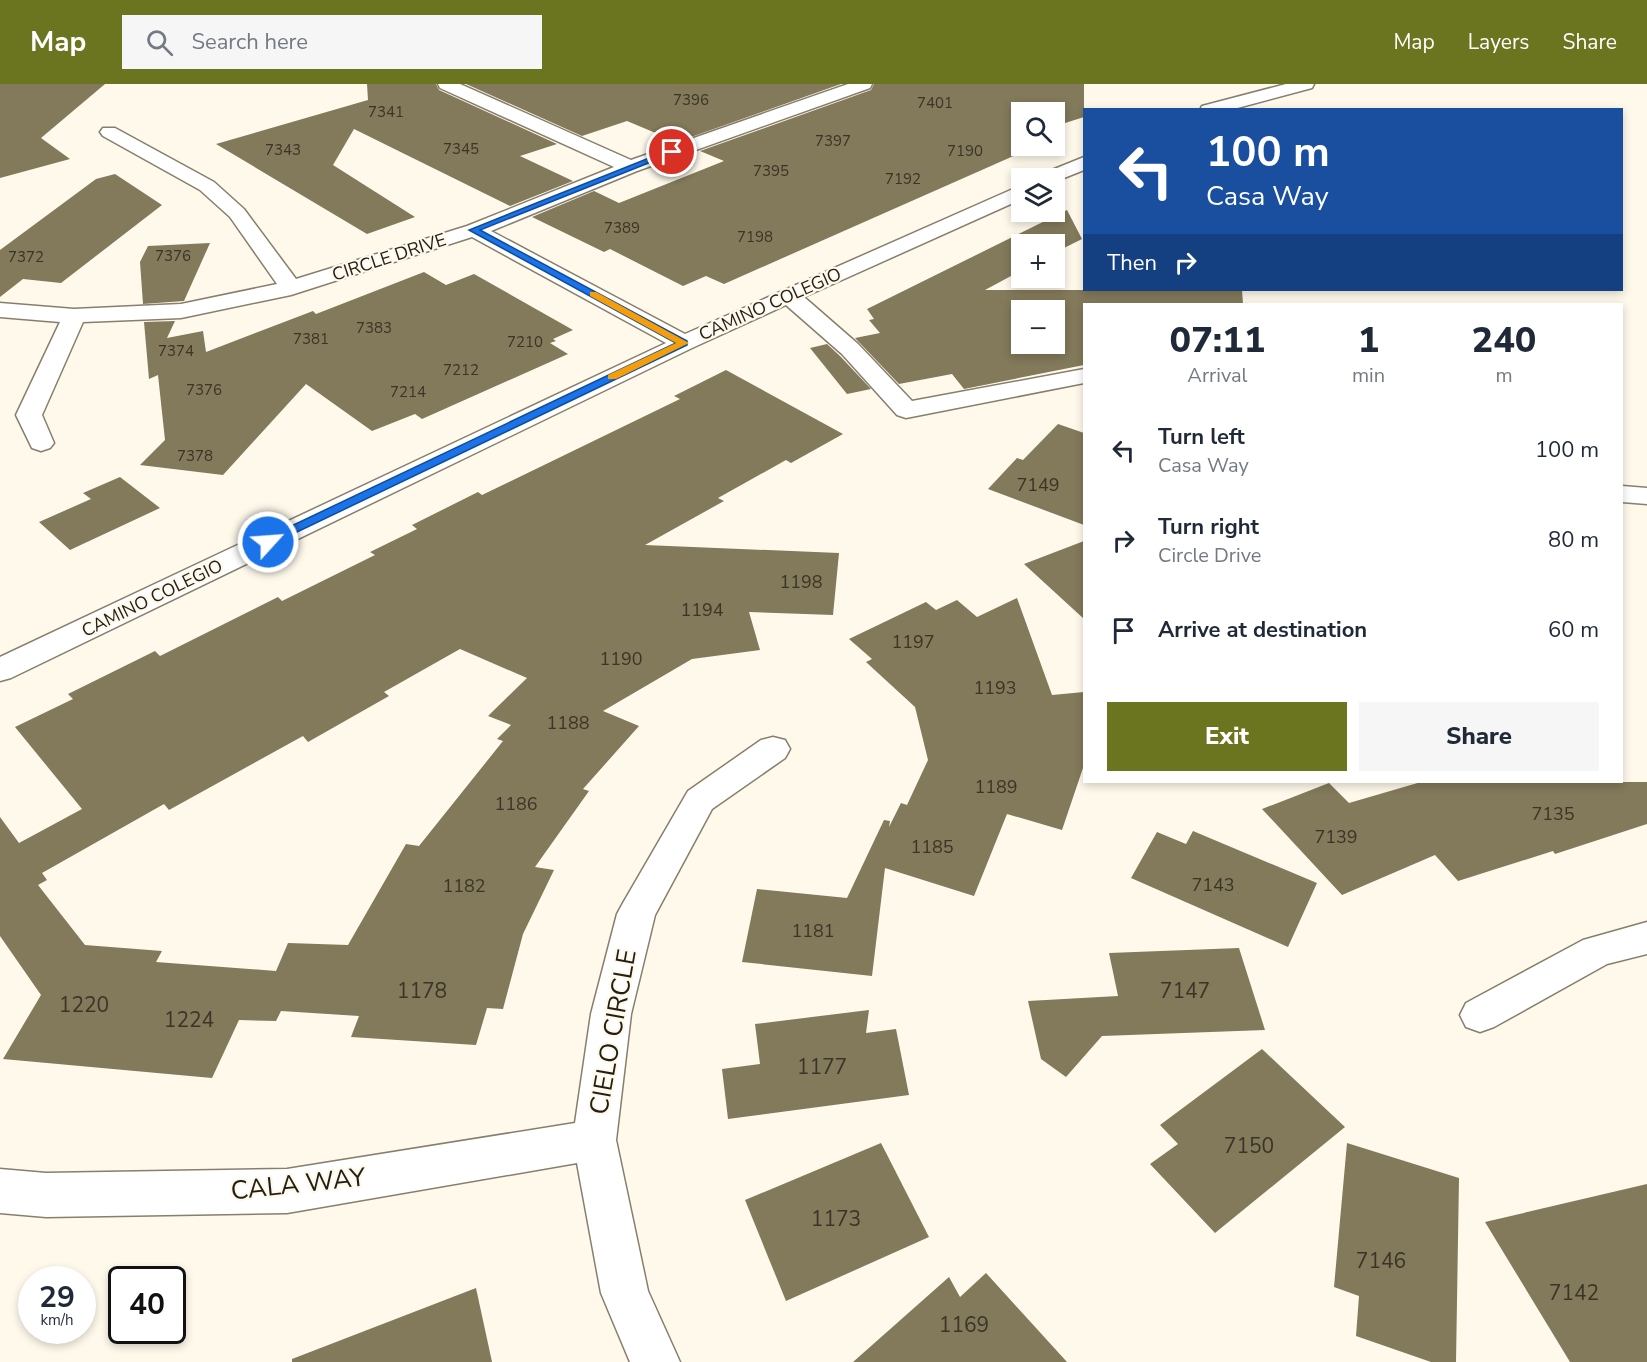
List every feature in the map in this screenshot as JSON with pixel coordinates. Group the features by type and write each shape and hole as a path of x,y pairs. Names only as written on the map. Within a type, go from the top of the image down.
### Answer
{"street":[{"path":"446,84 630,167"},
{"name":"CIRCLE DRIVE","path":"0,310 74,316 181,311 291,288 474,230 630,167 864,84"},
{"path":"1223,108 1306,84"},
{"path":"109,132 207,186 237,213 291,288"},
{"path":"1065,172 1083,163"},
{"path":"1065,183 1075,186"},
{"name":"CAMINO COLEGIO","path":"0,670 684,343 1011,196"},
{"path":"474,230 684,343"},
{"path":"789,296 850,349 906,410 1083,376"},
{"path":"41,443 28,415 74,316"},
{"path":"1623,494 1647,496"},
{"name":"CIELO CIRCLE","path":"655,1362 625,1293 594,1140 611,1014 636,914 700,800 773,749"},
{"path":"1480,1015 1597,951 1647,938"},
{"name":"CALA WAY","path":"0,1191 46,1195 287,1191 594,1140"}],"building":[{"path":"0,84 105,84 41,138 70,159 0,178"},
{"path":"367,84 436,84 439,90 557,144 520,156 573,181 510,206 354,129 333,165 415,217 367,234 216,144 368,100"},
{"path":"466,84 841,84 677,142 627,121 582,136"},
{"path":"874,84 1084,84 1083,117 1065,123 1065,102 1011,102 1011,156 1013,156 724,284 706,276 683,286 610,249 604,252 532,217 594,191 619,203 724,161 700,151 871,90"},
{"path":"115,174 162,205 61,283 23,279 0,297 0,250 96,179"},
{"path":"1067,210 1082,239 1065,248 1065,234 1019,234 1043,222 1065,222 1065,211"},
{"path":"1011,238 1011,276 985,290 1242,291 1243,303 1083,303 1083,365 964,389 952,374 899,384 855,338 880,333 869,320 874,319 867,309"},
{"path":"210,243 184,301 143,304 140,262 148,246"},
{"path":"424,272 446,285 474,274 573,330 553,339 556,341 550,343 568,354 422,419 415,414 372,431 306,384 223,475 140,465 165,440 158,375 149,379 144,322 175,321 167,338 203,331 206,352 313,311 316,314"},
{"path":"827,344 871,389 847,394 810,348"},
{"path":"726,370 843,434 791,463 786,460 718,498 724,501 645,545 839,553 833,615 749,612 760,650 692,659 603,711 639,726 583,789 589,791 535,867 554,870 523,934 503,1009 487,1008 476,1045 351,1037 359,1016 281,1011 276,1021 239,1020 212,1078 3,1059 41,995 0,936 0,817 19,843 82,809 15,727 73,699 68,694 155,651 160,656 278,597 282,601 375,555 370,552 417,529 412,525 478,492 482,495 680,399 674,396","holes":["460,649 527,678 488,716 511,725 497,739 503,741 419,846 406,844 348,945 288,943 276,971 156,962 162,951 85,945 38,885 47,880 42,873 164,804 169,810 303,736 308,742 389,696 384,692"]},
{"path":"1058,424 1083,433 1083,525 988,489 1017,458 1023,460"},
{"path":"120,477 160,508 70,550 39,522 91,499 83,493"},
{"path":"1083,541 1083,618 1024,564"},
{"path":"1017,598 1052,695 1083,692 1083,768 1062,830 1007,814 974,896 885,868 872,976 742,962 757,889 847,898 884,820 890,821 889,827 901,803 907,805 928,760 915,707 866,662 872,659 849,639 926,602 936,610 957,600 977,617"},
{"path":"1647,782 1647,824 1555,854 1553,851 1458,881 1435,855 1342,895 1262,809 1329,783 1349,803 1418,783"},
{"path":"1193,831 1317,883 1288,947 1131,878 1157,832 1186,844"},
{"path":"1239,948 1265,1030 1102,1036 1066,1077 1041,1059 1028,1001 1118,996 1109,953"},
{"path":"869,1010 866,1033 896,1029 909,1095 728,1119 722,1069 760,1064 755,1024"},
{"path":"1262,1049 1345,1127 1215,1233 1150,1164 1178,1144 1160,1125"},
{"path":"881,1143 929,1237 786,1301 745,1200"},
{"path":"1347,1143 1459,1178 1456,1362 1431,1362 1356,1336 1359,1296 1334,1287"},
{"path":"1647,1184 1647,1362 1570,1362 1485,1222"},
{"path":"986,1273 1067,1362 853,1362 949,1277 960,1297"},
{"path":"476,1288 492,1362 292,1362 292,1359"}],"slow traffic":[{"path":"593,294 684,343 612,377"}],"route":[{"path":"268,542 684,343 474,230 672,152"}]}
